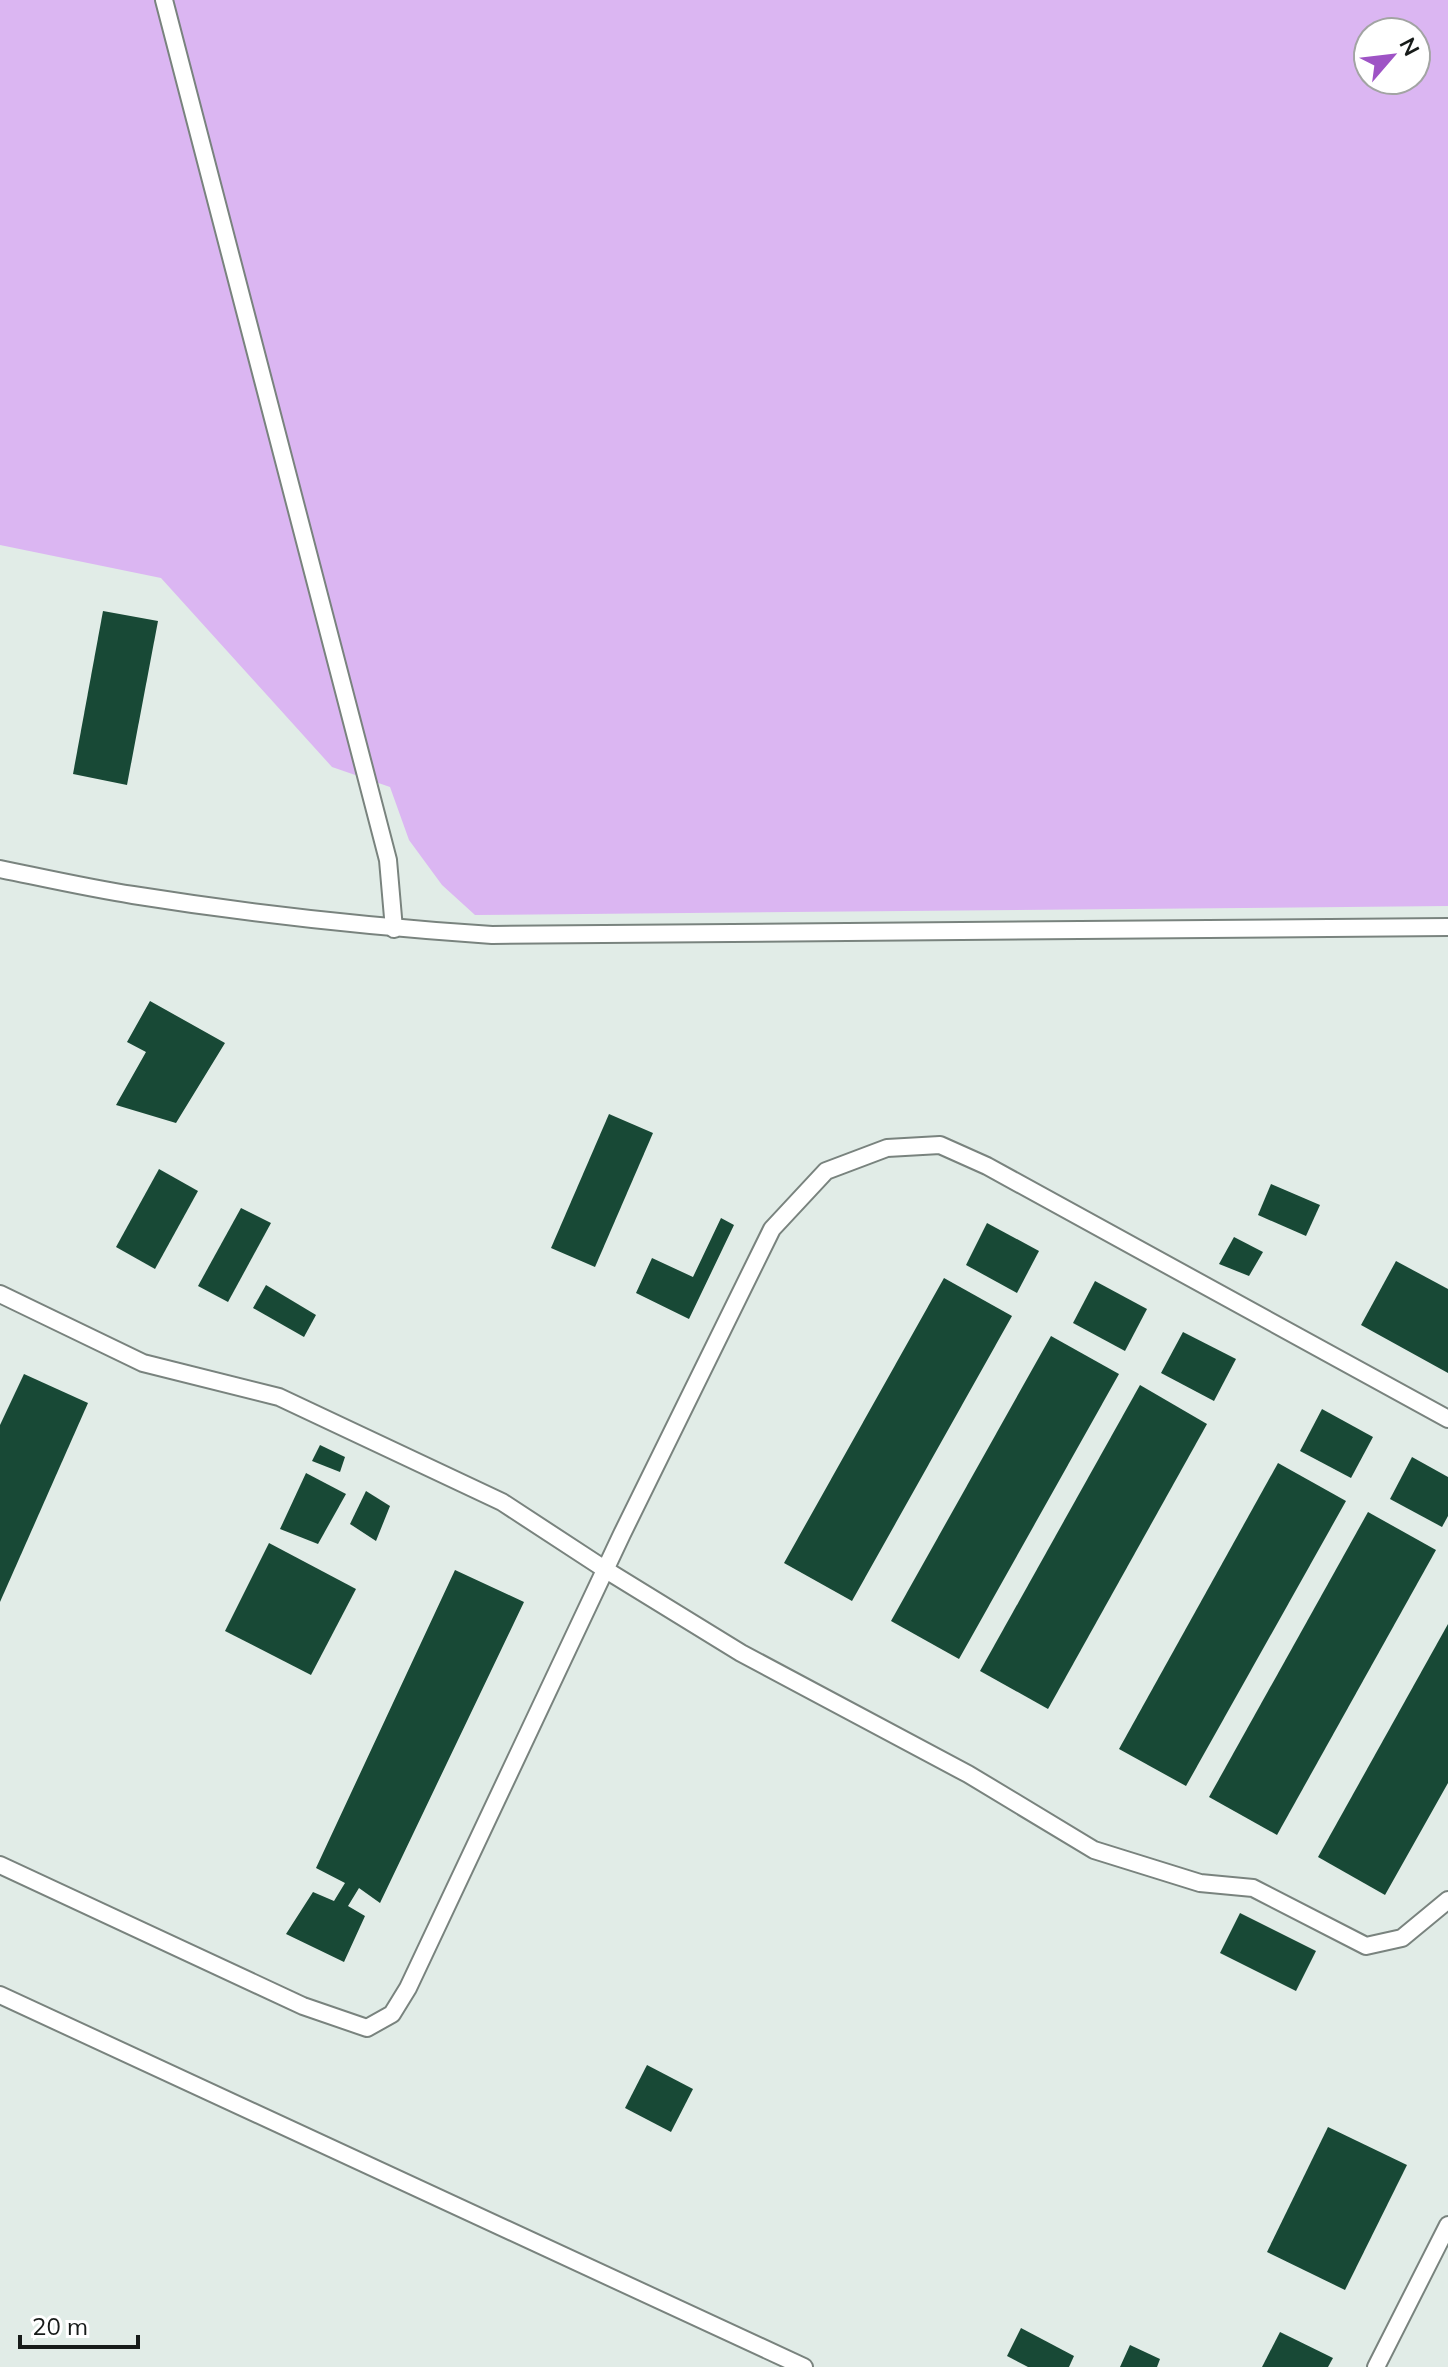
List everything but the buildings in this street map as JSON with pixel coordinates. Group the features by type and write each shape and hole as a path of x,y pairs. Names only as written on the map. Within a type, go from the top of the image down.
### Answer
{"lane":[{"path":"164,0 388,860 394,929"},
{"path":"0,869 130,895 277,916 394,929 508,935 1448,927"},
{"path":"0,1865 303,2006 367,2028 392,2014 408,1988 772,1229 826,1171 887,1148 940,1145 987,1166 1448,1419"},
{"path":"0,1294 143,1363 279,1397 502,1502 741,1653 968,1774 1094,1850 1200,1883 1253,1888 1366,1946 1402,1938 1448,1900"},
{"path":"0,1995 804,2367"},
{"path":"1376,2367 1448,2225"}],"shaded area":[{"path":"0,0 1448,0 1448,906 475,915 442,885 409,840 390,787 332,767 161,578 0,545"}]}
